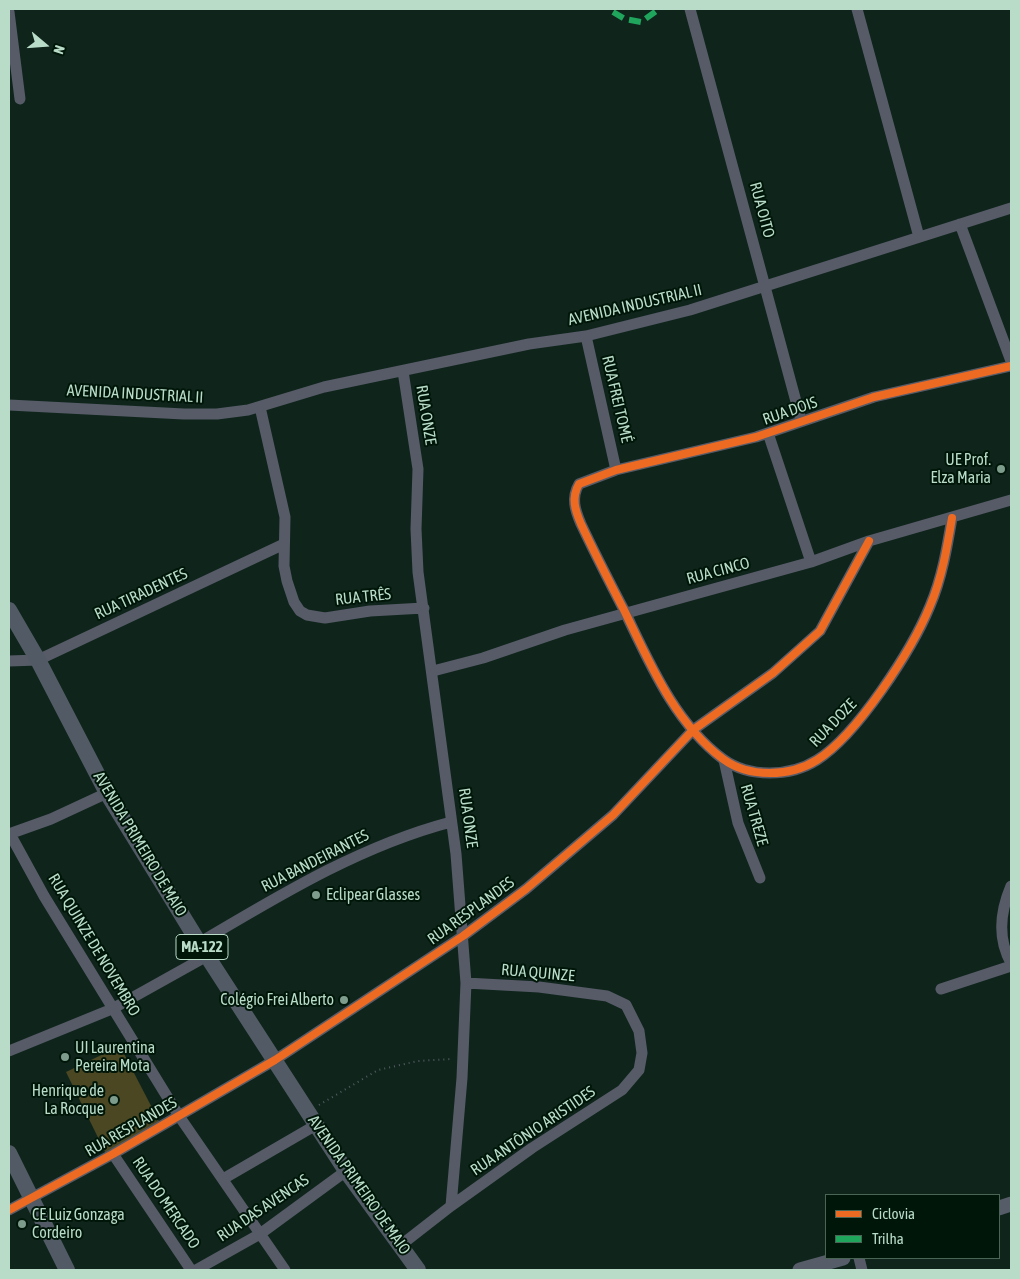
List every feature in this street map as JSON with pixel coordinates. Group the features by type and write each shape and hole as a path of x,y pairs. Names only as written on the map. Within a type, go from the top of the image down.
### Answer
{"main road":[{"name":"AVENIDA PRIMEIRO DE MAIO","path":"9,610 38,660 107,793 203,950 346,1171 418,1270"},
{"path":"9,1153 67,1270"}],"street":[{"name":"RUA OITO","path":"690,9 802,420"},
{"path":"857,9 919,237"},
{"path":"9,12 20,99"},
{"name":"AVENIDA INDUSTRIAL II","path":"9,405 217,414 260,407 324,387 522,345 586,336 690,310 1011,208"},
{"path":"960,224 1011,361"},
{"name":"RUA FREI TOMÉ","path":"586,336 616,470"},
{"name":"RUA DOIS","path":"579,484 616,470 768,433 874,397 1011,366"},
{"name":"RUA ONZE","path":"403,371 418,469 416,529 418,572 433,671 456,854 466,983 451,1206"},
{"path":"260,407 285,517 284,544"},
{"path":"768,433 811,562"},
{"name":"RUA DOZE","path":"579,484 574,492 576,512 664,689 693,730 724,760 745,769 762,773 804,766 817,760 841,738 879,692 900,663 920,627 941,572 952,518"},
{"name":"RUA CINCO","path":"433,671 484,658 565,630 811,562 869,541 1011,500"},
{"name":"RUA RESPLANDES","path":"9,1210 114,1154 275,1060 463,936 526,889 598,828 632,796 693,730 773,673 820,631 869,541"},
{"name":"RUA TRÊS","path":"284,544 284,566 290,594 297,606 306,615 325,618 370,611 424,608"},
{"name":"RUA TIRADENTES","path":"9,661 38,660 284,544"},
{"name":"RUA TREZE","path":"724,760 738,822 760,878"},
{"path":"10,834 51,819 107,793"},
{"name":"RUA BANDEIRANTES","path":"9,1051 112,1009 203,950 268,902 340,864 419,831 451,822"},
{"name":"RUA QUINZE DE NOVEMBRO","path":"10,834 44,896 179,1116 285,1270"},
{"path":"941,989 1011,965 1003,941 1001,922 1011,886"},
{"name":"RUA QUINZE","path":"466,983 539,987 607,996 626,1005 638,1031 642,1061 632,1081"},
{"name":"RUA ANTÔNIO ARISTIDES","path":"451,1206 532,1148 622,1090 632,1081"},
{"path":"223,1178 312,1118"},
{"name":"RUA DO MERCADO","path":"114,1154 191,1270"},
{"name":"RUA DAS AVENCAS","path":"196,1270 260,1234 346,1171"},
{"path":"400,1245 451,1206"},
{"path":"800,1270 839,1259"}],"path":[{"path":"312,1118 378,1070 418,1061 462,1059"}],"shaded area":[{"name":"Henrique de La Rocque","path":"120,1046 162,1127 107,1156 66,1072"}],"marked path":[{"path":"613,12 625,19 641,22 659,9"}],"cycle path":[{"path":"952,518 941,574 930,606 922,624 882,690 849,732 833,748 817,760 795,770 770,773 745,770 723,759 706,744 677,710 654,672 581,524 577,514 575,494 579,484 616,470 756,437 874,397 1011,366"},
{"path":"9,1210 113,1154 275,1060 463,936 526,889 613,815 693,730 773,673 820,631 869,541"}],"place":[{"name":"UE Prof. Elza Maria","path":"1001,469"},
{"name":"Eclipear Glasses","path":"316,895"},
{"name":"Colégio Frei Alberto","path":"344,1000"},
{"name":"UI Laurentina Pereira Mota","path":"65,1057"},
{"name":"Henrique de La Rocque","path":"114,1100"},
{"name":"CE Luiz Gonzaga Cordeiro","path":"22,1224"}]}
